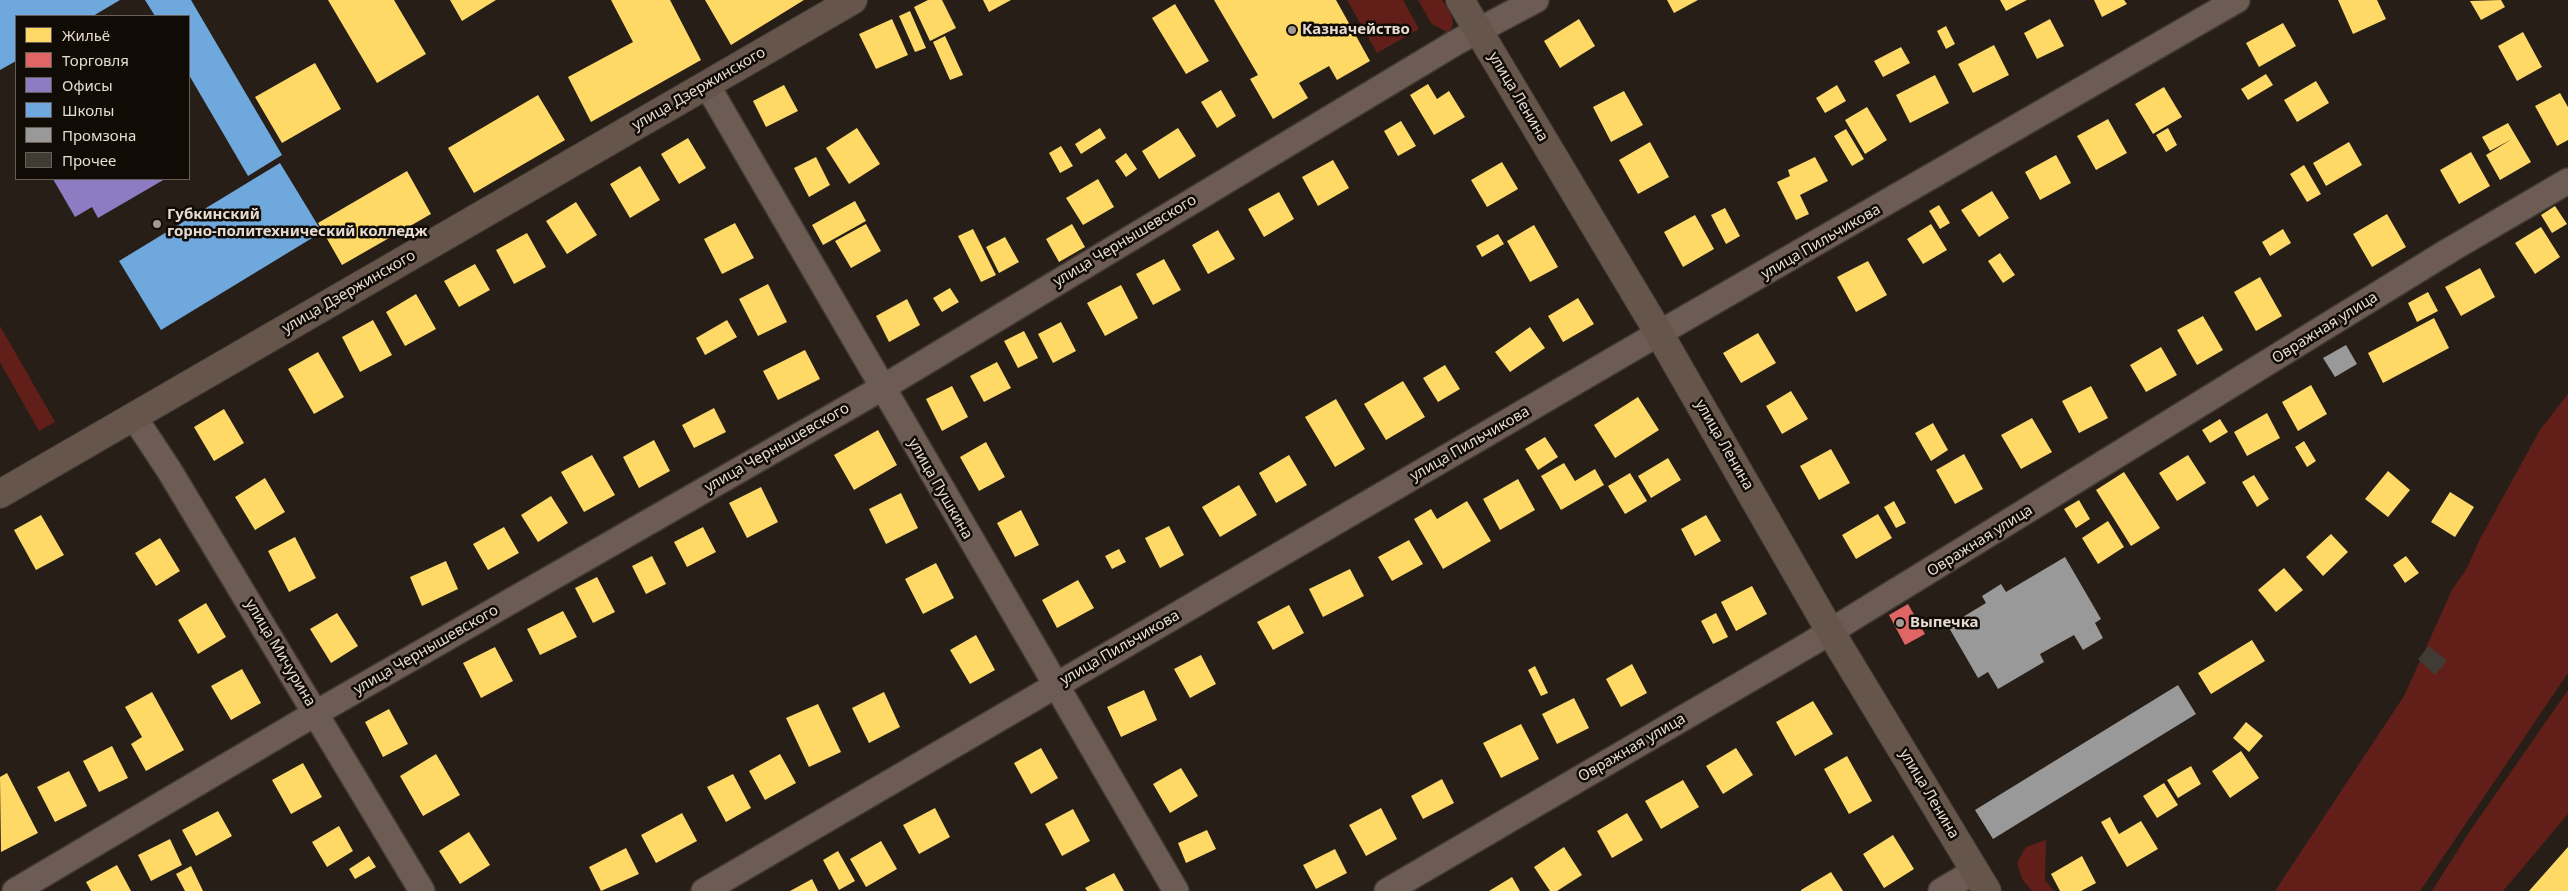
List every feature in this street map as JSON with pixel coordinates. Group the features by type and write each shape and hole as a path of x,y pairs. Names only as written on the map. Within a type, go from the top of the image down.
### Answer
{"main road":[{"name":"улица Дзержинского","path":"0,494 853,0"},
{"name":"улица Ленина","path":"1460,0 1660,335 1830,631 1981,881"}],"street":[{"name":"улица Чернышевского","path":"15,891 316,713 882,388 1478,30 1500,21 1536,0"},
{"name":"улица Пильчикова","path":"704,891 1629,351 1660,335 2237,0"},
{"name":"улица Пушкина","path":"707,85 1176,891"},
{"name":"Овражная улица","path":"1387,891 1913,582 2450,250 2568,181"},
{"name":"улица Мичурина","path":"134,417 169,470 422,891"},
{"path":"1941,891 1981,881"}],"shaded area":[{"path":"1347,0 1403,0 1419,29 1377,53"},
{"path":"1418,0 1442,0 1453,20 1452,29 1449,33 1432,24"},
{"path":"0,326 55,422 39,431 0,362"},
{"path":"2568,394 2568,673 2420,891 2275,891 2404,696 2452,590 2466,570 2481,537 2540,430"},
{"path":"2568,690 2568,814 2503,891 2432,891 2470,831"},
{"path":"2046,840 2045,880 2054,891 2032,891 2022,879 2017,863 2026,847"}],"building: Жильё":[{"path":"328,0 394,0 426,54 377,83"},
{"path":"450,0 496,0 462,21"},
{"path":"611,0 670,0 701,60 591,122 568,77 633,42"},
{"path":"705,0 804,0 731,45"},
{"path":"928,0 942,0 956,28 930,41 914,7"},
{"path":"983,0 1011,0 989,12"},
{"name":"Казначейство","path":"1214,0 1336,0 1370,61 1337,80 1329,66 1299,83 1308,98 1273,119 1250,79 1258,75"},
{"path":"1667,0 1698,0 1674,13"},
{"path":"2000,0 2027,0 2006,11"},
{"path":"2094,0 2124,0 2127,4 2102,17"},
{"path":"2338,0 2377,0 2386,19 2353,34"},
{"path":"2501,0 2505,7 2481,20 2470,1"},
{"path":"1175,4 1209,61 1186,74 1152,18"},
{"path":"910,11 926,48 915,52 899,16"},
{"path":"892,19 908,55 876,69 859,34"},
{"path":"1579,19 1595,46 1560,68 1544,41"},
{"path":"2050,19 2064,46 2037,59 2024,33"},
{"path":"2283,23 2296,46 2259,67 2246,43"},
{"path":"1946,26 1955,44 1946,49 1937,31"},
{"path":"2523,32 2542,67 2517,81 2498,46"},
{"path":"945,36 963,75 950,80 933,42"},
{"path":"1994,45 2009,75 1973,93 1958,64"},
{"path":"1901,47 1910,63 1883,77 1874,61"},
{"path":"315,63 341,109 282,143 255,97"},
{"path":"2266,74 2273,85 2248,100 2241,89"},
{"path":"1935,75 1949,103 1910,123 1896,95"},
{"path":"2316,81 2329,103 2297,122 2284,100"},
{"path":"1428,84 1437,99 1449,91 1465,117 1434,135 1410,95"},
{"path":"784,85 798,111 766,127 753,101"},
{"path":"1837,85 1846,101 1825,113 1816,98"},
{"path":"2164,87 2182,117 2153,134 2135,104"},
{"path":"1221,90 1236,116 1217,128 1201,102"},
{"path":"1624,91 1643,125 1611,142 1593,107"},
{"path":"2560,93 2568,107 2568,140 2557,146 2535,106"},
{"path":"538,95 565,140 474,193 448,148"},
{"path":"1867,107 1887,140 1865,154 1845,120"},
{"path":"2108,119 2127,153 2096,170 2077,136"},
{"path":"1401,121 1416,146 1398,156 1384,131"},
{"path":"2508,123 2531,162 2500,180 2486,155 2512,139 2490,151 2482,137"},
{"path":"857,128 880,164 849,184 826,148"},
{"path":"1100,128 1106,138 1081,154 1075,144"},
{"path":"1178,128 1196,156 1159,179 1142,151"},
{"path":"2168,128 2177,145 2166,152 2156,135"},
{"path":"1846,129 1864,159 1852,166 1834,136"},
{"path":"688,138 706,168 679,184 661,154"},
{"path":"1650,142 1669,177 1638,194 1619,160"},
{"path":"2349,142 2362,165 2326,186 2313,163"},
{"path":"1061,146 1073,166 1060,173 1049,153"},
{"path":"2471,152 2490,186 2459,204 2440,170"},
{"path":"1126,153 1137,169 1126,177 1115,161"},
{"path":"2056,155 2071,183 2040,200 2025,172"},
{"path":"816,157 830,185 809,197 794,168"},
{"path":"1815,157 1828,181 1800,195 1809,214 1796,220 1777,182 1790,176 1788,170"},
{"path":"1333,160 1349,188 1318,206 1302,177"},
{"path":"1502,162 1518,189 1487,207 1471,180"},
{"path":"2304,165 2321,194 2307,202 2290,174"},
{"path":"640,166 660,200 630,218 610,184"},
{"path":"407,171 431,214 342,265 318,223"},
{"path":"1098,179 1114,207 1083,225 1066,198"},
{"path":"1992,191 2009,218 1979,237 1961,210"},
{"path":"1279,192 1294,219 1264,237 1248,209"},
{"path":"855,201 866,221 823,245 812,225"},
{"path":"576,202 597,235 567,254 546,221"},
{"path":"1939,205 1950,223 1940,229 1929,211"},
{"path":"2555,206 2567,224 2552,233 2541,215"},
{"path":"1725,208 1740,236 1726,244 1711,215"},
{"path":"2387,214 2406,247 2372,267 2353,234"},
{"path":"1695,215 1714,249 1683,267 1664,232"},
{"path":"735,223 754,258 722,274 704,239"},
{"path":"866,224 881,251 851,268 835,241"},
{"path":"1072,224 1085,247 1059,262 1046,239"},
{"path":"1931,224 1947,250 1923,264 1907,239"},
{"path":"1534,225 1558,267 1530,282 1507,241"},
{"path":"2541,227 2560,257 2535,274 2515,243"},
{"path":"973,229 996,275 981,282 958,236"},
{"path":"2283,229 2291,243 2270,256 2262,242"},
{"path":"1218,230 1235,259 1208,274 1192,245"},
{"path":"527,233 546,267 514,284 496,250"},
{"path":"1498,234 1504,244 1482,257 1476,246"},
{"path":"1005,237 1019,262 999,273 986,247"},
{"path":"2000,253 2015,275 2003,283 1988,261"},
{"path":"1164,259 1181,290 1153,305 1136,274"},
{"path":"1868,261 1887,295 1856,312 1837,277"},
{"path":"475,264 490,290 459,307 444,281"},
{"path":"2480,268 2495,297 2461,316 2445,287"},
{"path":"2260,277 2282,316 2256,331 2234,292"},
{"path":"768,284 787,322 758,336 739,299"},
{"path":"1121,285 1138,318 1105,336 1087,303"},
{"path":"950,288 959,302 942,312 933,298"},
{"path":"2428,292 2438,311 2417,322 2408,303"},
{"path":"416,294 436,329 405,346 386,312"},
{"path":"1578,298 1594,324 1563,342 1548,316"},
{"path":"907,299 920,325 889,342 876,316"},
{"path":"2203,316 2223,350 2197,365 2177,330"},
{"path":"2434,318 2449,348 2383,383 2368,353"},
{"path":"373,320 392,355 360,372 342,337"},
{"path":"727,320 737,337 705,355 696,338"},
{"path":"1061,322 1076,351 1053,363 1038,334"},
{"path":"1530,327 1545,348 1510,372 1495,352"},
{"path":"1024,331 1038,358 1018,368 1004,341"},
{"path":"1758,333 1776,363 1741,383 1723,353"},
{"path":"2161,347 2177,375 2146,392 2130,365"},
{"path":"805,350 820,379 778,400 763,371"},
{"path":"318,352 344,397 314,414 288,369"},
{"path":"997,362 1011,388 984,402 970,376"},
{"path":"1445,365 1460,389 1438,402 1423,378"},
{"path":"1403,381 1425,417 1386,440 1364,404"},
{"path":"2311,385 2327,414 2298,431 2282,402"},
{"path":"952,386 968,417 942,431 926,399"},
{"path":"2091,386 2108,418 2079,433 2062,401"},
{"path":"1791,391 1808,419 1782,434 1766,406"},
{"path":"1638,397 1659,430 1615,458 1594,425"},
{"path":"1336,399 1365,449 1335,467 1305,417"},
{"path":"714,408 726,432 694,448 682,425"},
{"path":"224,409 244,443 214,461 194,427"},
{"path":"2267,413 2280,438 2247,456 2234,432"},
{"path":"2032,418 2052,452 2021,469 2001,435"},
{"path":"2220,419 2228,432 2210,443 2202,430"},
{"path":"1933,423 1948,450 1931,461 1915,433"},
{"path":"878,430 897,465 854,490 834,455"},
{"path":"1545,437 1558,457 1538,470 1525,449"},
{"path":"654,440 670,471 639,488 623,457"},
{"path":"2304,441 2316,461 2307,467 2295,447"},
{"path":"986,442 1005,477 979,491 960,457"},
{"path":"1831,449 1850,483 1819,500 1800,466"},
{"path":"1964,454 1983,489 1955,504 1936,470"},
{"path":"592,455 615,495 584,512 561,472"},
{"path":"1289,455 1307,485 1276,503 1259,473"},
{"path":"2188,455 2206,483 2177,501 2159,473"},
{"path":"1668,458 1681,480 1651,498 1638,476"},
{"path":"1564,463 1575,481 1595,469 1604,485 1561,510 1541,476"},
{"path":"2388,471 2410,490 2388,517 2365,499"},
{"path":"2124,472 2160,528 2131,546 2096,490"},
{"path":"1630,473 1647,501 1625,514 1608,486"},
{"path":"2254,475 2269,499 2257,507 2242,482"},
{"path":"265,478 285,512 255,530 235,497"},
{"path":"1518,479 1535,510 1500,530 1483,499"},
{"path":"1239,485 1257,515 1220,537 1202,507"},
{"path":"761,487 778,522 747,538 729,503"},
{"path":"2450,492 2474,507 2455,537 2431,522"},
{"path":"901,493 918,528 886,544 869,509"},
{"path":"551,496 568,523 538,542 521,515"},
{"path":"2079,500 2090,519 2076,528 2064,509"},
{"path":"1467,501 1491,541 1443,569 1414,519 1431,509 1437,519"},
{"path":"1894,501 1906,523 1896,528 1884,507"},
{"path":"1021,510 1039,545 1015,557 997,523"},
{"path":"1878,514 1892,538 1856,559 1842,535"},
{"path":"41,515 64,555 36,570 14,530"},
{"path":"1706,515 1721,541 1695,556 1681,529"},
{"path":"2108,521 2124,547 2098,564 2082,538"},
{"path":"1169,526 1184,555 1160,568 1145,538"},
{"path":"504,527 519,553 488,570 473,544"},
{"path":"703,527 716,552 687,567 674,542"},
{"path":"2331,534 2348,552 2323,576 2306,557"},
{"path":"295,537 316,578 289,592 268,551"},
{"path":"160,538 180,571 156,586 135,553"},
{"path":"1409,540 1423,564 1392,581 1378,557"},
{"path":"1119,549 1126,562 1112,569 1105,556"},
{"path":"652,556 666,584 646,594 632,566"},
{"path":"2406,556 2419,573 2405,583 2393,565"},
{"path":"446,561 458,589 422,606 410,577"},
{"path":"936,563 954,598 923,614 905,579"},
{"path":"2284,568 2303,590 2276,612 2258,590"},
{"path":"1350,569 1364,596 1323,617 1309,589"},
{"path":"597,577 615,612 593,623 575,588"},
{"path":"1078,580 1094,608 1057,628 1042,600"},
{"path":"1752,586 1767,614 1736,631 1721,602"},
{"path":"206,603 226,637 198,654 178,620"},
{"path":"1289,605 1304,633 1273,650 1257,622"},
{"path":"563,611 577,637 540,655 527,629"},
{"path":"337,613 358,646 331,663 310,629"},
{"path":"1716,613 1728,637 1713,644 1701,621"},
{"path":"976,635 995,670 970,684 950,650"},
{"path":"2252,640 2265,661 2211,694 2198,673"},
{"path":"495,647 513,681 481,698 463,663"},
{"path":"1201,655 1216,684 1190,698 1174,669"},
{"path":"1632,664 1647,693 1621,707 1606,679"},
{"path":"1535,666 1548,693 1541,696 1528,670"},
{"path":"242,669 261,703 231,720 211,686"},
{"path":"1144,690 1157,720 1121,737 1107,707"},
{"path":"152,692 184,750 146,771 131,744 142,737 125,707"},
{"path":"884,692 900,727 869,743 852,708"},
{"path":"1574,698 1589,728 1557,744 1542,714"},
{"path":"1813,701 1833,734 1795,756 1776,722"},
{"path":"818,704 841,752 809,767 786,718"},
{"path":"389,709 408,744 383,757 365,722"},
{"path":"2246,722 2263,736 2249,752 2233,738"},
{"path":"1521,724 1539,759 1501,778 1483,743"},
{"path":"112,746 128,778 99,792 83,761"},
{"path":"1041,748 1058,778 1031,794 1014,763"},
{"path":"1736,748 1753,775 1723,794 1706,766"},
{"path":"2241,751 2259,778 2230,798 2212,771"},
{"path":"436,754 460,795 423,816 400,776"},
{"path":"780,754 796,783 765,800 749,771"},
{"path":"1847,756 1872,801 1849,814 1824,769"},
{"path":"303,763 322,797 291,814 272,780"},
{"path":"2191,766 2201,784 2178,798 2167,780"},
{"path":"1181,768 1198,796 1170,813 1153,784"},
{"path":"69,771 87,806 55,822 37,787"},
{"path":"7,773 38,833 1,852 0,777"},
{"path":"733,774 751,808 726,822 707,787"},
{"path":"1442,779 1454,803 1423,819 1411,796"},
{"path":"1683,780 1699,807 1661,829 1645,801"},
{"path":"2164,783 2178,805 2157,818 2143,796"},
{"path":"935,808 950,837 919,854 903,825"},
{"path":"1381,808 1397,839 1366,856 1349,825"},
{"path":"1073,809 1090,841 1062,856 1045,824"},
{"path":"218,811 232,836 196,856 182,830"},
{"path":"682,813 697,841 656,863 641,835"},
{"path":"1627,813 1643,840 1612,858 1597,831"},
{"path":"2110,817 2119,834 2141,821 2158,849 2127,867 2101,822"},
{"path":"339,826 353,851 327,867 312,842"},
{"path":"1207,830 1216,849 1186,863 1178,843"},
{"path":"469,832 490,865 460,884 439,851"},
{"path":"1893,835 1914,869 1884,888 1863,854"},
{"path":"170,839 182,865 151,881 138,855"},
{"path":"881,841 897,869 866,887 850,859"},
{"path":"1564,847 1582,875 1557,891 1550,891 1534,867"},
{"path":"2568,847 2568,891 2529,891"},
{"path":"626,848 639,874 601,891 589,867"},
{"path":"1335,849 1347,873 1316,889 1303,865"},
{"path":"838,851 855,881 839,890 823,860"},
{"path":"369,856 376,867 355,879 349,869"},
{"path":"2082,856 2096,883 2081,891 2060,891 2051,874"},
{"path":"117,865 131,891 91,891 86,882"},
{"path":"191,866 203,891 185,891 176,874"},
{"path":"1831,872 1843,891 1801,891 1801,890"},
{"path":"1114,873 1124,891 1087,891 1085,888"},
{"path":"1512,877 1520,891 1489,891"},
{"path":"812,879 818,891 790,891"}],"building: Торговля":[{"path":"1908,604 1925,634 1905,645 1889,615"}],"building: Офисы":[{"path":"54,180 163,180 98,218 92,207 75,217"}],"building: Школы":[{"path":"0,0 120,0 95,15 15,15 15,62 0,70"},
{"path":"145,0 191,0 282,155 248,176 190,77 190,15 154,15"},
{"path":"280,163 322,232 161,330 119,261"}],"building: Промзона":[{"path":"2346,345 2357,364 2335,377 2323,358"},
{"path":"2065,557 2101,619 2095,623 2103,638 2083,650 2074,635 2040,654 2044,662 1998,689 1988,672 1978,678 1948,626 1986,603 1982,596 2001,584 2006,592"},
{"path":"2178,685 2196,714 1993,839 1975,810"}],"building: Прочее":[{"path":"2429,646 2447,661 2435,675 2418,659"}],"place":[{"name":"Казначейство","path":"1292,30"},
{"name":"Губкинский горно-политехнический колледж","path":"157,224"},
{"name":"Выпечка","path":"1900,623"}]}
